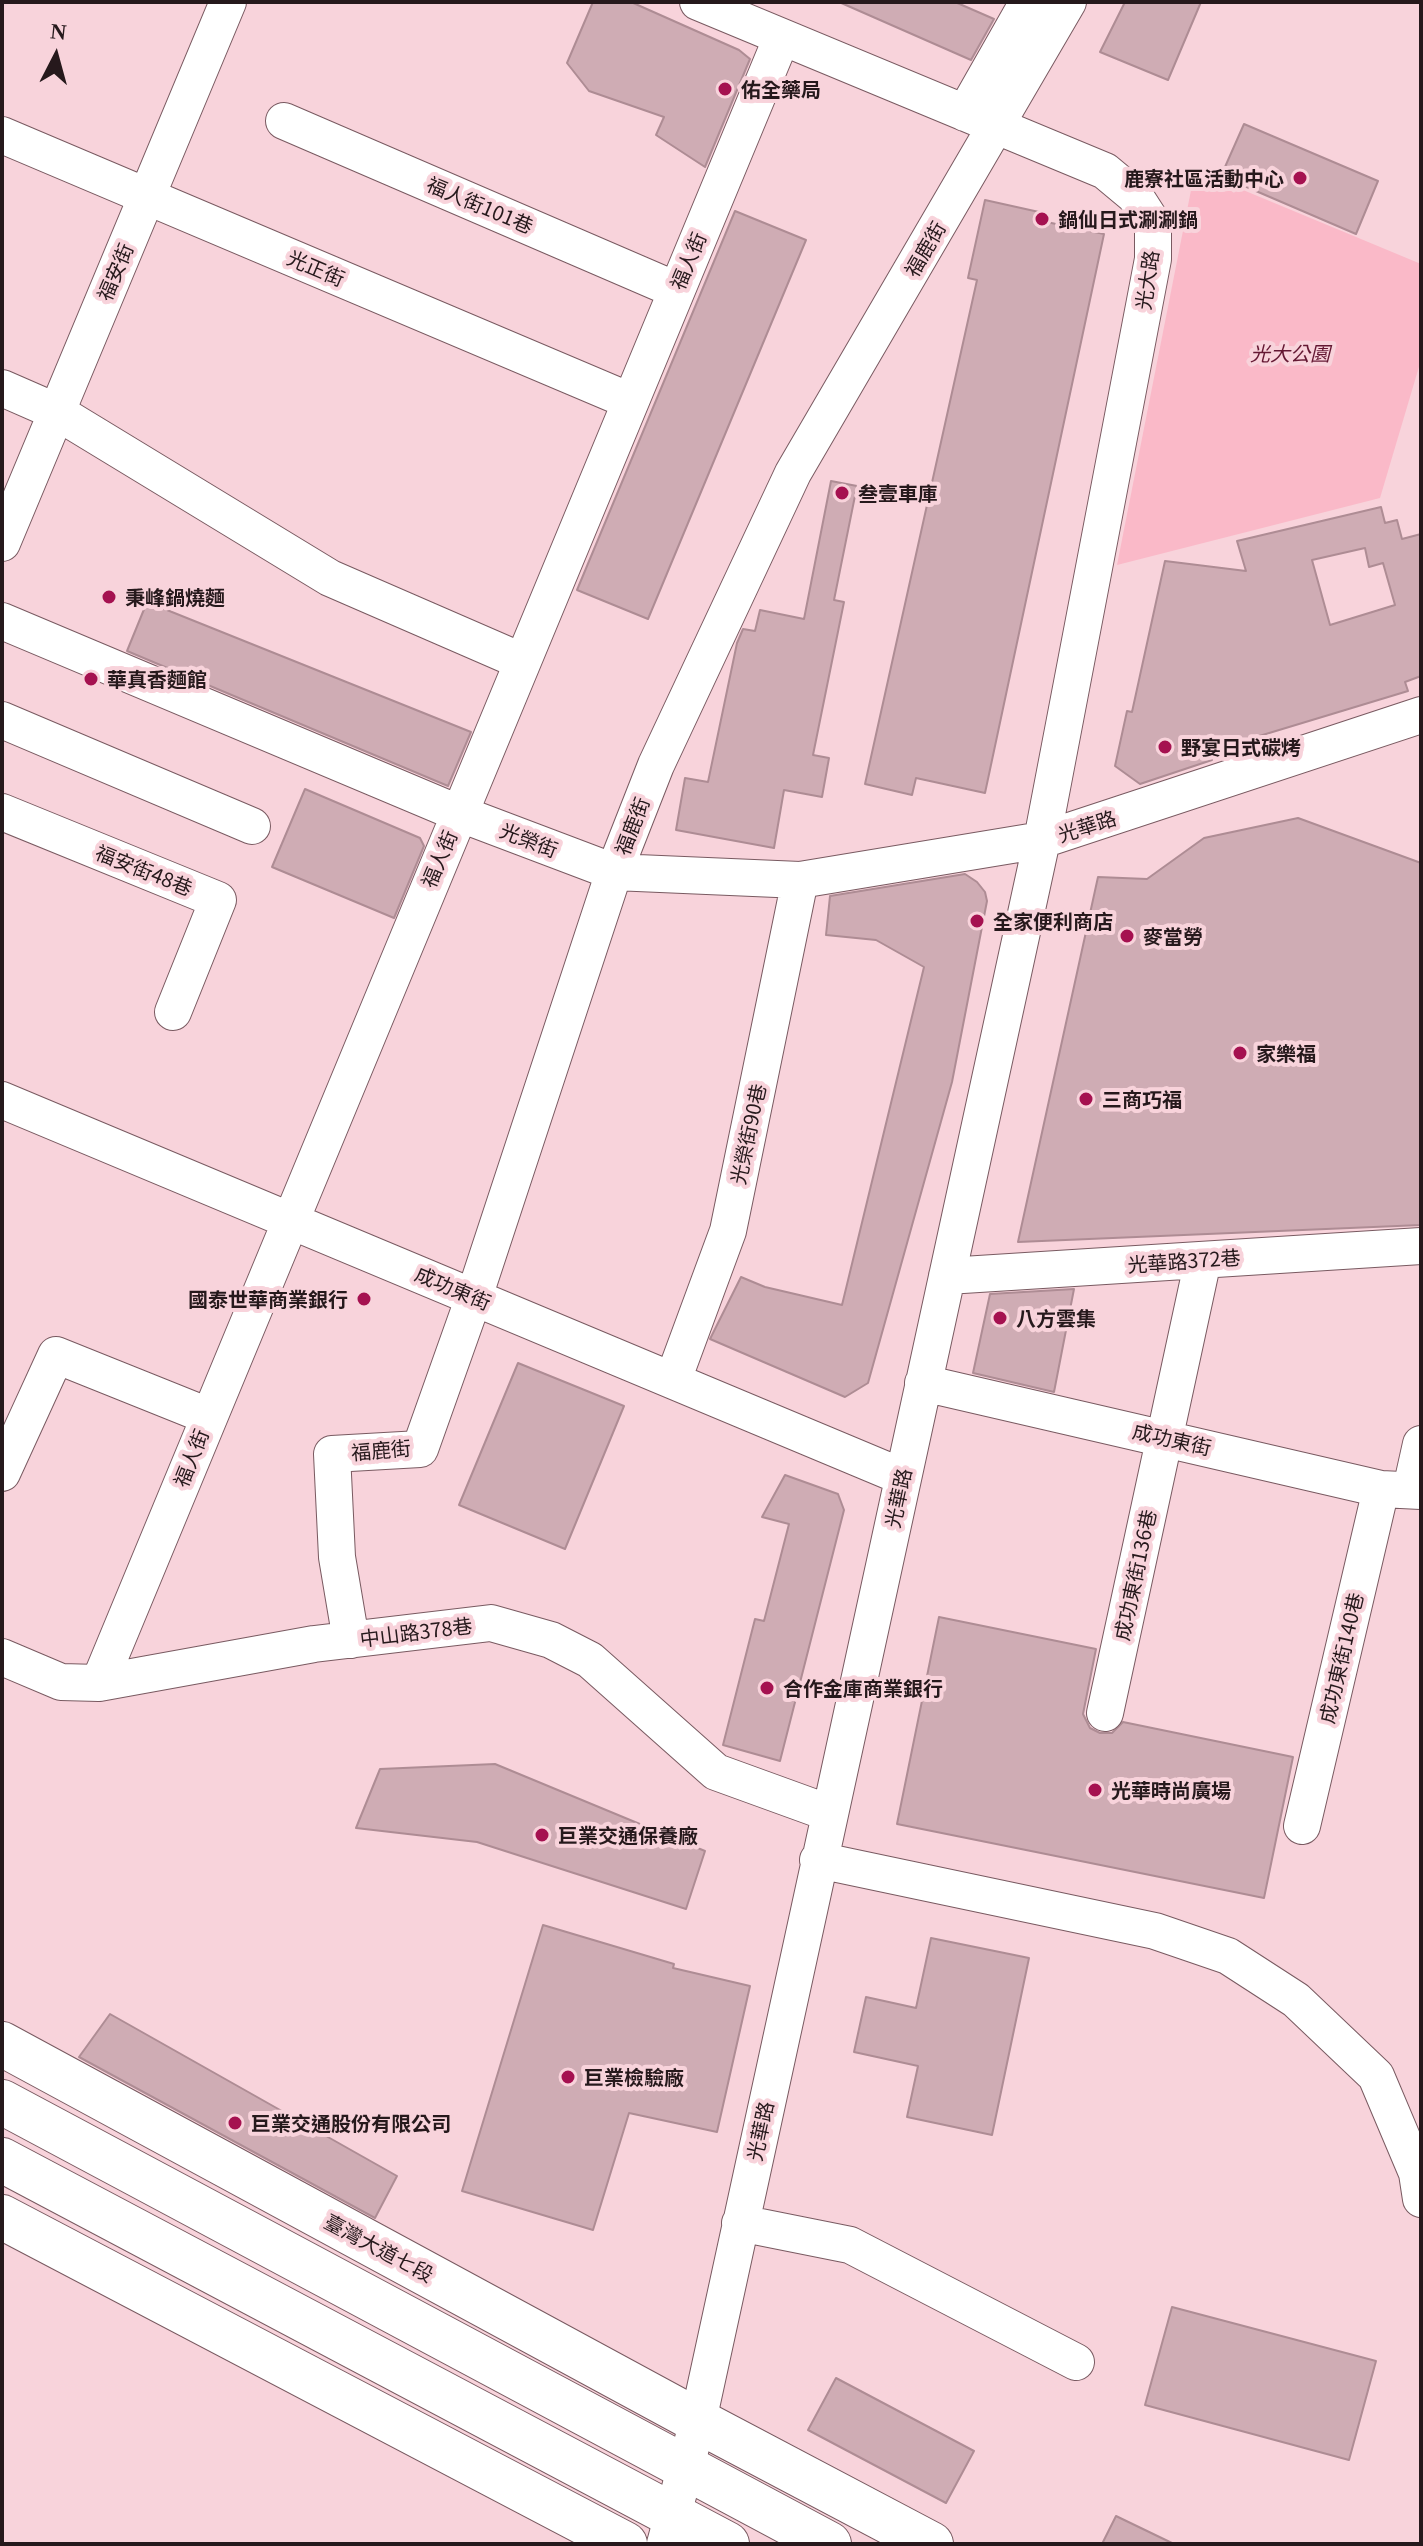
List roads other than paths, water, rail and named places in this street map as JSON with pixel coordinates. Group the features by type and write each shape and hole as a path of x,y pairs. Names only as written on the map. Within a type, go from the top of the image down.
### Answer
{"main road":[{"name":"臺灣大道七段","path":"2,2044 931,2544"},
{"path":"2,2102 829,2544"},
{"path":"2,2160 668,2530 727,2544"},
{"path":"2,2217 625,2544"},
{"path":"685,2468 756,2452"}],"street":[{"name":"福安街","path":"2,543 228,2"},
{"name":"光大路","path":"698,2 1105,171 1135,196 1153,224 1153,259 1042,840"},
{"path":"981,119 1028,2"},
{"name":"福鹿街","path":"351,1640 337,1557 332,1454 420,1449 474,1297 614,872 656,765 793,473 981,119 1068,2"},
{"name":"福人街","path":"99,1683 782,37"},
{"name":"福人街101巷","path":"284,121 676,290"},
{"name":"光正街","path":"2,135 630,401"},
{"path":"2,388 57,412 330,578 521,661"},
{"name":"光榮街","path":"2,621 458,813 614,872 800,880 1042,840"},
{"name":"光華路","path":"668,2530 698,2421 1042,840 1421,715"},
{"path":"2,720 252,826"},
{"name":"福安街48巷","path":"2,812 218,900 173,1012"},
{"name":"光榮街90巷","path":"673,1380 728,1231 800,880"},
{"name":"成功東街","path":"2,1100 903,1477"},
{"name":"光華路372巷","path":"947,1276 1421,1246"},
{"name":"成功東街136巷","path":"1105,1713 1203,1260"},
{"path":"2,1473 56,1355 208,1416"},
{"name":"成功東街","path":"923,1383 1404,1489"},
{"path":"1404,1489 1421,1444"},
{"name":"成功東街140巷","path":"1302,1826 1404,1489"},
{"name":"中山路378巷","path":"2,1657 61,1682 99,1683 314,1644 491,1623 551,1640 590,1660 716,1772 829,1813"},
{"path":"818,1860 1155,1931 1228,1956 1296,2000 1376,2076 1417,2173 1421,2199"},
{"path":"740,2223 850,2245 1076,2362"}],"place":[{"name":"佑全藥局","path":"725,89"},
{"name":"鹿寮社區活動中心","path":"1300,178"},
{"name":"鍋仙日式涮涮鍋","path":"1042,219"},
{"name":"叁壹車庫","path":"842,493"},
{"name":"秉峰鍋燒麵","path":"109,597"},
{"name":"華真香麵館","path":"91,679"},
{"name":"野宴日式碳烤","path":"1165,747"},
{"name":"全家便利商店","path":"977,921"},
{"name":"麥當勞","path":"1127,936"},
{"name":"家樂福","path":"1240,1053"},
{"name":"三商巧福","path":"1086,1099"},
{"name":"國泰世華商業銀行","path":"364,1299"},
{"name":"八方雲集","path":"1000,1318"},
{"name":"合作金庫商業銀行","path":"767,1688"},
{"name":"光華時尚廣場","path":"1095,1790"},
{"name":"巨業交通保養廠","path":"542,1835"},
{"name":"巨業檢驗廠","path":"568,2077"},
{"name":"巨業交通股份有限公司","path":"235,2123"}],"park label":[{"name":"光大公園","path":"1290,353"}]}
